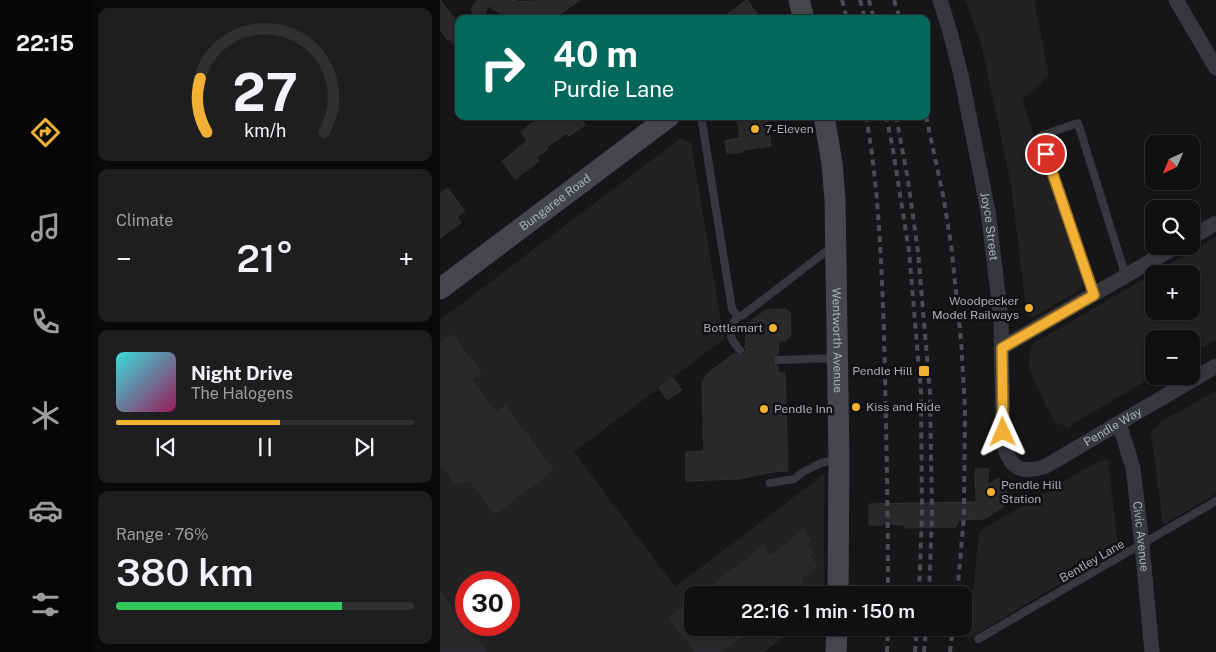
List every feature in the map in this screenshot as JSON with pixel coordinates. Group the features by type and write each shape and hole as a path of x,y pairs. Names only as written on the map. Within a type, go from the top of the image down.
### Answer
{"main road":[{"name":"Bungaree Road","path":"440,289 665,120"},
{"name":"Wentworth Avenue","path":"825,120 832,163 835,200 839,459 838,586"},
{"path":"836,652 837,636"}],"street":[{"name":"Joyce Street","path":"940,0 961,75 988,211 1001,318 1003,443 1009,459"},
{"path":"1176,0 1216,68"},
{"path":"1200,233 1216,223"},
{"path":"1002,348 1162,255"},
{"name":"Pendle Way","path":"1009,459 1022,469 1029,470 1046,466 1216,366"},
{"name":"Civic Avenue","path":"1119,423 1133,468 1152,652"}],"lane":[{"path":"702,120 732,310 738,316"},
{"path":"1094,295 1040,136 1078,123 1126,277"},
{"path":"740,350 733,343 731,334 731,325 738,316 743,315 836,244"},
{"path":"778,360 837,358"},
{"path":"770,483 794,479 821,463 839,459"},
{"name":"Bentley Lane","path":"978,639 1216,502"}],"shaded area":[{"path":"966,0 1034,0 1049,76 1022,100 1083,283 1078,291 1032,318 1027,315 1011,185 982,47"},
{"path":"681,138 691,143 724,339 574,452 675,587 824,474 824,586 684,586 684,636 785,636 764,652 440,652 440,320"},
{"path":"1216,237 1216,340 1200,349 1200,330 1145,330 1145,381 1068,427 1054,422 1029,370 1032,346 1145,278 1145,320 1200,320 1200,265 1168,265 1185,255 1200,255 1200,246"},
{"path":"1216,391 1216,494 1163,525 1151,432 1162,421"},
{"path":"1108,459 1118,549 968,639 968,636 972,636 972,600 979,532 1099,461"}],"building":[{"path":"440,0 455,19 455,46 440,30"},
{"path":"477,0 517,0 515,2 580,0 559,15 504,15 488,6 484,15 475,15 471,10"},
{"path":"747,0 758,15 726,15"},
{"path":"537,120 582,120 585,125 569,136 567,133 547,147 548,149 536,158 539,161 515,179 502,161 527,141 521,132"},
{"path":"738,120 768,120 771,146 727,154 725,141 740,138"},
{"path":"448,188 465,211 457,217 461,223 440,238 440,194"},
{"path":"786,309 790,313 791,335 785,341 779,341 778,354 772,360 778,366 778,373 785,373 788,471 738,479 686,481 686,452 704,451 702,382 708,373 735,353 739,355 744,354 746,349 744,347 746,345 746,325 766,310"},
{"path":"452,335 481,373 471,380 496,413 505,406 553,470 495,513 469,480 455,483 440,463 440,344"},
{"path":"673,378 682,390 667,400 659,388"},
{"name":"Pendle Hill Station","path":"975,469 988,469 988,485 999,478 1012,501 983,519 958,520 956,527 905,528 905,525 882,523 882,525 869,525 869,504 976,502"},
{"path":"803,531 811,541 807,544 813,553 809,556 817,566 800,579 804,586 711,586 763,547 770,556"},
{"path":"440,592 455,612 455,636 474,636 486,652 440,652"},
{"path":"684,607 684,636 741,636 719,652 696,652 670,618"}],"railway":[{"path":"842,0 846,15"},
{"path":"860,0 864,15"},
{"path":"869,0 873,15"},
{"path":"894,0 899,15"},
{"path":"867,120 877,197 882,278 888,586"},
{"path":"887,120 909,251 921,392 922,514 919,586"},
{"path":"897,120 908,180 918,252 930,392 932,516 929,586"},
{"path":"927,120 943,195 951,244 961,340 965,409 964,516 958,586"},
{"path":"887,652 888,636"},
{"path":"915,652 916,636"},
{"path":"924,652 925,636"},
{"path":"950,652 952,636"}],"place":[{"name":"7-Eleven","path":"755,129"},
{"name":"Woodpecker Model Railways","path":"1029,308"},
{"name":"Bottlemart","path":"773,328"},
{"name":"Pendle Hill","path":"924,371"},
{"name":"Kiss and Ride","path":"856,407"},
{"name":"Pendle Inn","path":"764,409"},
{"name":"Pendle Hill Station","path":"991,492"}],"route":[{"path":"1003,432 1002,348 1094,295 1046,154"}]}
